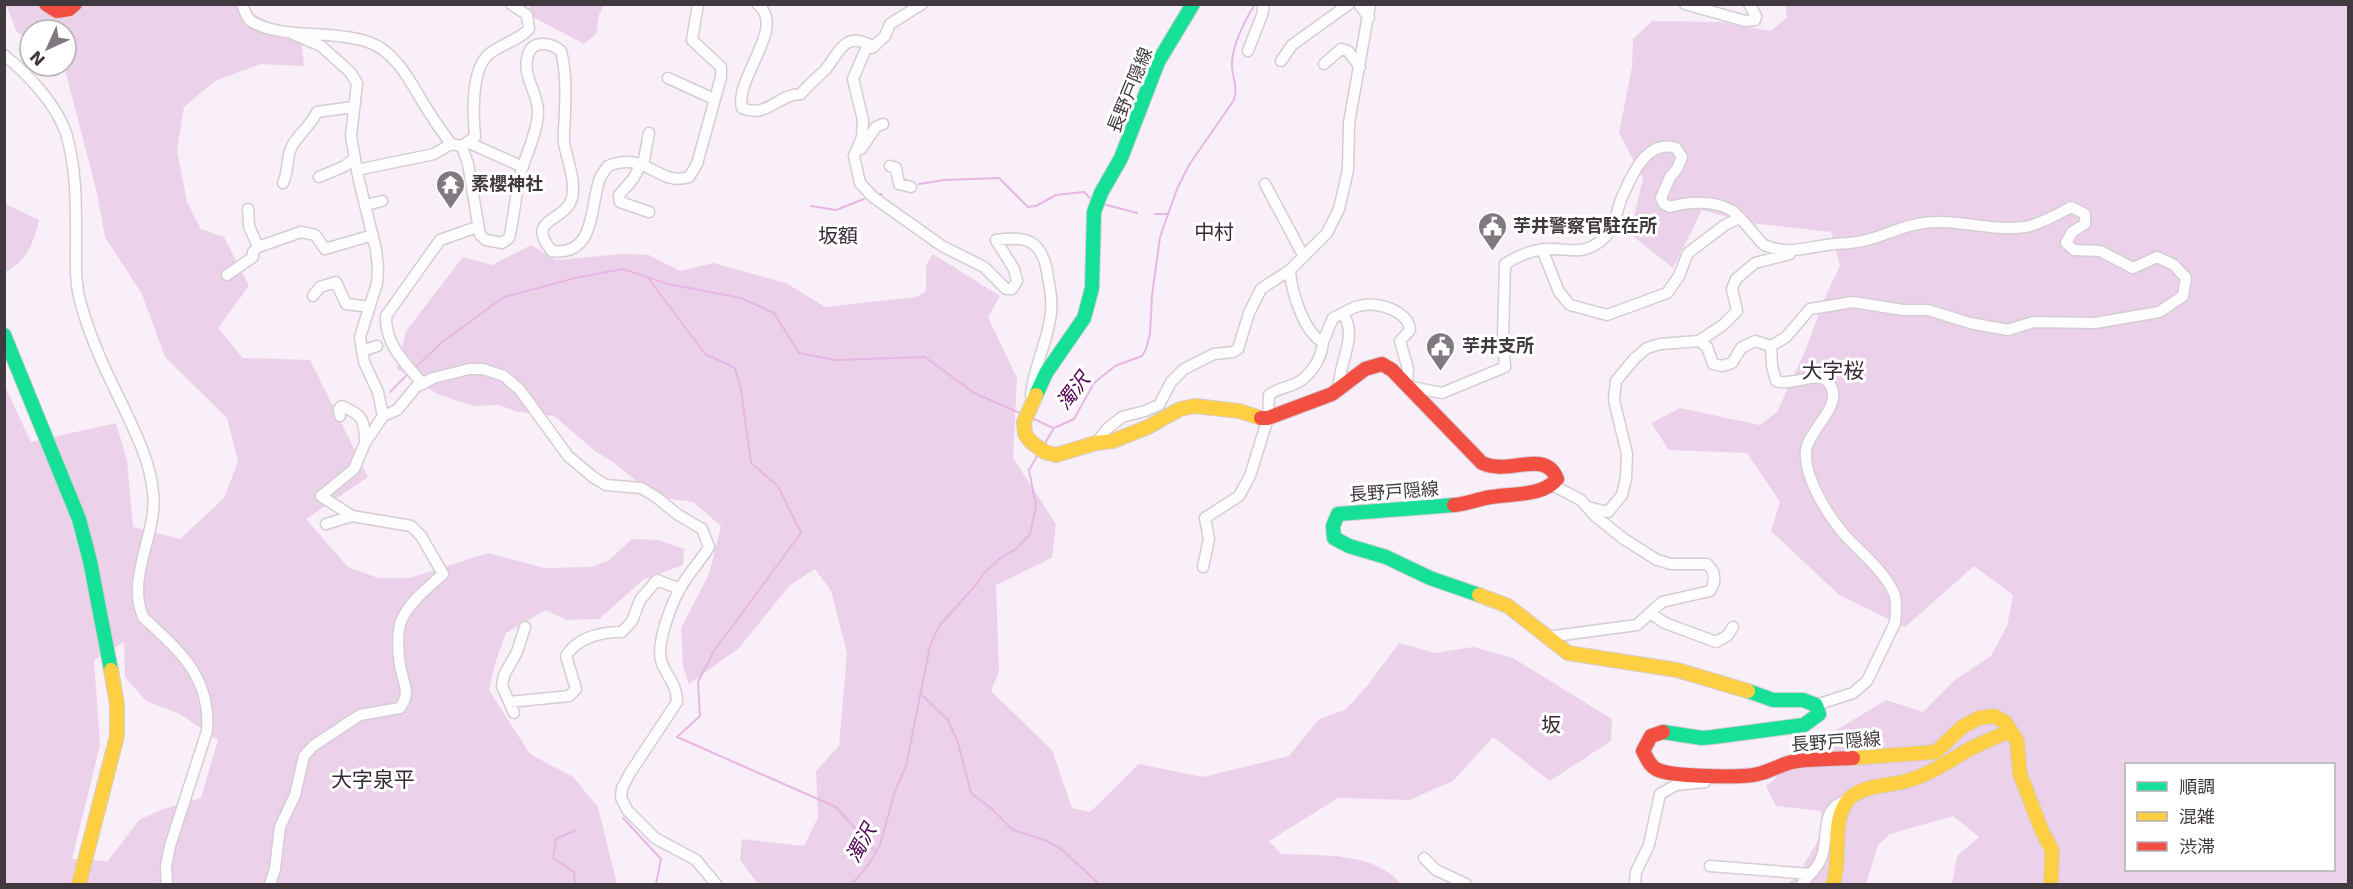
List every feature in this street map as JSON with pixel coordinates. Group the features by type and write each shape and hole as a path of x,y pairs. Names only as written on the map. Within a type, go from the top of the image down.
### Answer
{"main road":[{"path":"46,4 57,11 69,9 75,4"},
{"name":"長野戸隠線","path":"1193,4 1158,62 1121,159 1098,203 1092,247 1092,288 1084,318 1046,373 1024,422 1025,434 1045,453 1056,455 1096,443 1113,441 1132,434 1180,409 1195,406 1216,407 1239,411 1259,418 1268,418"},
{"path":"4,335 79,519 90,561 117,705 117,736 79,885"},
{"path":"1268,418 1339,390 1373,365 1380,364 1391,369 1419,396 1455,437 1489,468 1498,469 1538,463 1549,465 1556,471 1557,479 1552,485"},
{"name":"長野戸隠線","path":"1552,485 1537,491 1490,497 1467,504 1338,514 1333,526 1334,537 1349,546 1386,557 1430,579 1508,606 1568,653 1677,670 1716,680 1773,700 1803,700 1816,705 1819,714 1804,725 1702,738 1660,732 1652,736 1645,746 1644,757 1659,771 1732,776 1759,774 1780,764 1798,761 1936,752 1962,728 1979,718 1994,716 2005,722 2010,731"},
{"path":"1833,885 1839,864 1839,820 1847,800 1856,794 1908,781 1940,769 1966,752 2010,731 2017,741 2020,774 2042,831 2052,850 2051,885"}],"street":[{"path":"242,4 246,16 253,23 286,32 321,46 350,72 357,83 351,136 378,268 377,283 360,337 364,362 378,392 383,416"},
{"path":"357,170 434,154 475,137 475,96 477,76 481,65 488,55 529,29 527,15 511,4"},
{"path":"286,32 338,35 370,42 405,71 426,108 460,144 468,164 480,236 486,240 502,243 509,238 523,166 538,112 526,70 528,54 535,46 546,43 554,45 561,51 565,66 564,140 572,194 567,208 544,224 542,231 543,240 552,251 563,252 582,242 594,211 600,177 608,166 628,160 661,175 680,180 690,177 697,164 721,78 721,67 692,40 698,4"},
{"path":"757,4 765,14 767,29 741,91 742,108 755,112 772,106 793,94 801,94 826,69 839,48 852,41 861,41 872,48 885,36 890,24 924,8"},
{"path":"1248,51 1264,4"},
{"path":"1281,61 1292,45 1349,4"},
{"path":"1359,4 1369,18"},
{"path":"1096,443 1122,417 1159,405 1171,382 1184,369 1214,354 1233,352 1238,349 1249,313 1262,290 1290,270 1327,233 1339,209 1348,170 1349,123 1370,4"},
{"path":"1685,4 1752,21 1756,16 1749,4"},
{"path":"868,44 853,79 863,120 862,137 854,156 860,183 873,197 942,246 984,267 1006,289 1012,289 1017,281 1014,269 996,240 1014,237 1027,240 1044,255 1051,295 1051,313 1045,343 1037,362 1029,408"},
{"path":"1324,64 1341,49 1348,51 1360,67"},
{"path":"4,55 19,67 51,105 65,132 75,180 75,264 80,300 100,359 141,445 150,473 154,513 140,565 139,608 143,617 188,662 196,674 208,712 207,731 170,846 166,866 167,885"},
{"path":"668,78 714,99"},
{"path":"283,183 288,173 292,145 298,140 300,133 311,125 316,112 353,107"},
{"path":"856,153 864,146 876,127 883,124"},
{"path":"649,133 642,165 619,195 620,202 649,212"},
{"path":"460,144 523,166"},
{"path":"1203,567 1209,539 1205,518 1239,496 1250,476 1268,418 1269,395 1302,380 1321,357 1323,342 1333,318 1344,315 1358,306 1375,304 1401,315 1410,324 1410,330 1400,341 1408,369 1407,386 1442,393 1505,367 1503,326 1505,264 1520,255 1542,249 1584,251 1604,238 1612,229 1622,195 1636,171 1649,151 1660,146 1676,148 1682,157 1661,198 1664,204 1670,207 1686,203 1717,205 1731,210 1764,245 1793,252"},
{"path":"319,177 355,159"},
{"path":"890,166 896,168 899,184 910,187"},
{"path":"1265,184 1303,255"},
{"path":"366,205 382,201"},
{"path":"1587,507 1608,513 1622,495 1626,478 1627,454 1614,400 1616,381 1635,358 1647,348 1660,344 1699,341 1723,324 1737,310 1732,288 1736,279 1755,263 1827,245 1844,245 1922,223 1939,221 2003,228 2027,226 2071,207 2085,214 2085,224 2072,232 2066,243 2074,250 2100,251 2133,268 2157,257 2174,265 2186,278 2182,296 2159,312 2095,324 2033,322 2008,330 1970,323 1928,310 1903,310 1853,302 1810,309 1786,337 1771,346 1755,341 1741,348 1732,363 1722,366 1713,364 1707,347 1699,341"},
{"path":"248,209 249,226 258,247"},
{"path":"1542,249 1559,292 1570,305 1607,315 1667,293 1679,276 1688,253 1725,225 1739,218"},
{"path":"423,384 392,347 386,326 386,316 441,240 477,227"},
{"path":"227,275 253,257 253,252 258,247 301,232 315,235 325,249 373,235"},
{"path":"1290,270 1294,291 1310,332 1323,342"},
{"path":"313,296 320,287 336,282 346,304 370,307"},
{"path":"1339,390 1338,381 1346,358 1349,336 1349,323 1344,315"},
{"path":"362,351 377,346"},
{"path":"1771,346 1772,366 1776,381 1782,383 1820,376 1827,380 1832,389 1833,401 1809,441 1806,451 1812,482 1823,504 1842,532 1890,585 1895,597 1894,623 1867,681 1853,693 1816,705"},
{"path":"270,885 275,869 280,827 295,795 304,756 313,746 360,716 400,708 407,699 407,686 402,673 397,639 401,620 415,598 443,574 421,536 411,526 352,516 321,496 354,469 365,444 383,416 397,410 416,387 433,378 469,369 483,369 504,376 528,398 568,456 593,477 606,485 641,488 656,496 676,514 702,529 709,547 680,589 660,647 660,659 675,686 677,702 630,773 622,788 621,798 628,811 656,838 696,860 716,885"},
{"path":"340,416 339,409 342,406 360,415 364,424 365,444"},
{"path":"1547,637 1637,625 1662,602 1710,591 1715,578 1713,569 1707,564 1671,564 1657,560 1624,539 1581,500 1552,485"},
{"path":"326,524 352,516"},
{"path":"509,702 569,696 576,690 566,656 573,645 599,634 622,632 632,621 640,600 657,580 680,589"},
{"path":"1650,614 1665,623 1716,642 1727,636 1732,627"},
{"path":"514,713 502,686 504,675 517,652 525,627"},
{"path":"1635,885 1636,872 1649,845 1660,794 1676,785 1696,782 1727,783 1732,776"},
{"path":"1802,885 1820,861 1830,811 1836,803 1847,800"},
{"path":"1424,858 1436,870 1466,885"},
{"path":"1710,866 1810,874"}],"shaded area":[{"path":"1785,4 2348,5 2348,884 1952,884 1957,856 1979,837 1953,816 1890,834 1878,845 1866,884 1787,884 1797,876 1822,834 1821,811 1776,806 1766,786 1825,737 1886,700 1923,712 1955,680 1991,656 2007,626 2013,595 1974,566 1905,627 1839,595 1771,531 1780,502 1747,453 1669,450 1651,423 1680,408 1760,425 1777,412 1840,266 1831,232 1750,223 1702,210 1673,268 1630,234 1643,178 1619,133 1632,67 1633,39 1652,21 1721,22 1771,31 1787,17"},
{"path":"6,5 236,5 301,38 304,66 261,64 215,81 184,107 177,150 187,202 201,229 224,237 249,286 218,328 243,358 310,360 368,477 306,519 348,567 378,578 410,578 488,553 544,568 592,567 609,560 632,539 658,540 684,549 683,565 643,580 599,619 567,620 545,610 506,633 489,690 530,754 573,777 598,807 617,884 171,884 166,880 153,884 5,884 4,384 31,442 116,423 127,460 133,527 180,539 224,498 238,462 227,418 165,357 142,294 105,237 97,193 67,78 78,78 78,18 18,18 18,33","holes":["124,642 125,677 146,701 180,714 218,740 201,798 161,810 139,820 108,861 72,859 100,745 94,660"]},
{"path":"529,5 604,5 599,15 596,34 584,44 531,16"},
{"path":"5,204 39,220 24,257 5,272"},
{"path":"531,245 556,260 622,254 649,255 680,271 713,263 786,283 825,307 916,297 926,291 926,265 933,254 1000,296 988,317 1017,378 1013,458 1056,524 1052,558 996,585 999,671 991,691 1052,750 1072,808 1090,812 1139,764 1203,777 1289,756 1319,719 1345,710 1367,686 1399,643 1435,653 1473,647 1513,658 1612,719 1611,741 1550,781 1493,737 1453,781 1409,800 1338,798 1269,841 1281,854 1346,857 1362,861 1390,873 1401,884 758,884 740,860 742,839 804,846 818,817 816,771 839,746 847,653 831,591 815,569 790,585 739,648 689,684 683,667 681,628 709,574 721,526 693,502 656,497 613,462 595,451 554,416 518,412 499,405 473,406 437,394 397,369 406,331 463,257 492,265"}],"waterway":[{"name":"濁沢","path":"1045,443 1054,428 1074,419 1094,383 1115,366 1142,356 1146,349 1150,334 1152,295 1160,237 1177,189 1189,165 1234,100 1232,59 1243,26 1255,4"},
{"path":"919,184 944,180 999,178 1028,207 1036,206 1056,195 1084,192 1092,200"},
{"path":"811,206 836,210 864,199"},
{"path":"1103,204 1137,213"},
{"path":"1155,214 1167,214"},
{"path":"414,369 441,343 504,297 575,278 623,269 668,284 741,298 774,313 799,353 835,360 925,357 974,393 1020,413"},
{"path":"648,278 705,354 735,368 741,390 751,463 778,486 801,533 714,651 698,682 700,716 677,737 836,807 875,851"},
{"path":"390,392 409,373"},
{"path":"1034,419 1053,428"},
{"name":"濁沢","path":"852,884 869,864 880,845 895,791 906,766 930,646 939,626 983,574 1000,558 1016,549 1030,534 1036,506 1029,470 1037,456"},
{"path":"920,693 948,720 958,743 971,793 992,809 1013,830 1045,840 1060,848 1099,884"},
{"path":"623,818 661,859 656,884"},
{"path":"575,884 574,872 553,858 556,839 576,830"}],"traffic: fast":[{"path":"1036,395 1046,373 1084,318 1092,288 1094,212 1101,193 1121,158 1158,62 1193,4"},
{"path":"4,335 79,519 90,561 111,670"},
{"path":"1454,505 1338,514 1333,526 1334,538 1349,546 1386,557 1430,578 1479,595"},
{"path":"1663,732 1702,738 1713,737 1804,725 1819,714 1816,705 1803,700 1773,700 1748,691"}],"traffic: slow":[{"path":"1036,395 1024,422 1025,434 1031,442 1045,452 1056,455 1096,443 1113,441 1148,427 1180,409 1195,406 1239,411 1261,418"},
{"path":"1479,595 1508,606 1568,653 1677,670 1748,691"},
{"path":"79,884 117,736 117,704 111,670"},
{"path":"1853,758 1936,752 1962,727 1979,718 1994,716 2005,722 2017,741 2020,774 2042,831 2052,850 2051,884"},
{"path":"1833,884 1837,864 1839,822 1846,803 1851,797 1865,789 1906,781 1922,775 1973,747 2010,731"}],"traffic: jam":[{"path":"46,4 57,11 69,9 75,4"},
{"path":"1261,418 1268,418 1332,394 1365,369 1382,364 1392,370 1482,463 1504,467 1544,465 1557,479 1551,485 1535,492 1491,497 1454,505"},
{"path":"1663,732 1651,736 1643,751 1648,761 1656,769 1675,774 1750,775 1797,761 1853,758"}],"place":[{"name":"素櫻神社","path":"450,210"},
{"name":"芋井警察官駐在所","path":"1492,252"},
{"name":"芋井支所","path":"1441,372"}],"district":[{"name":"中村","path":"1214,232"},
{"name":"坂額","path":"838,236"},
{"name":"大字桜","path":"1833,371"},
{"name":"坂","path":"1551,725"},
{"name":"大字泉平","path":"373,780"}]}
